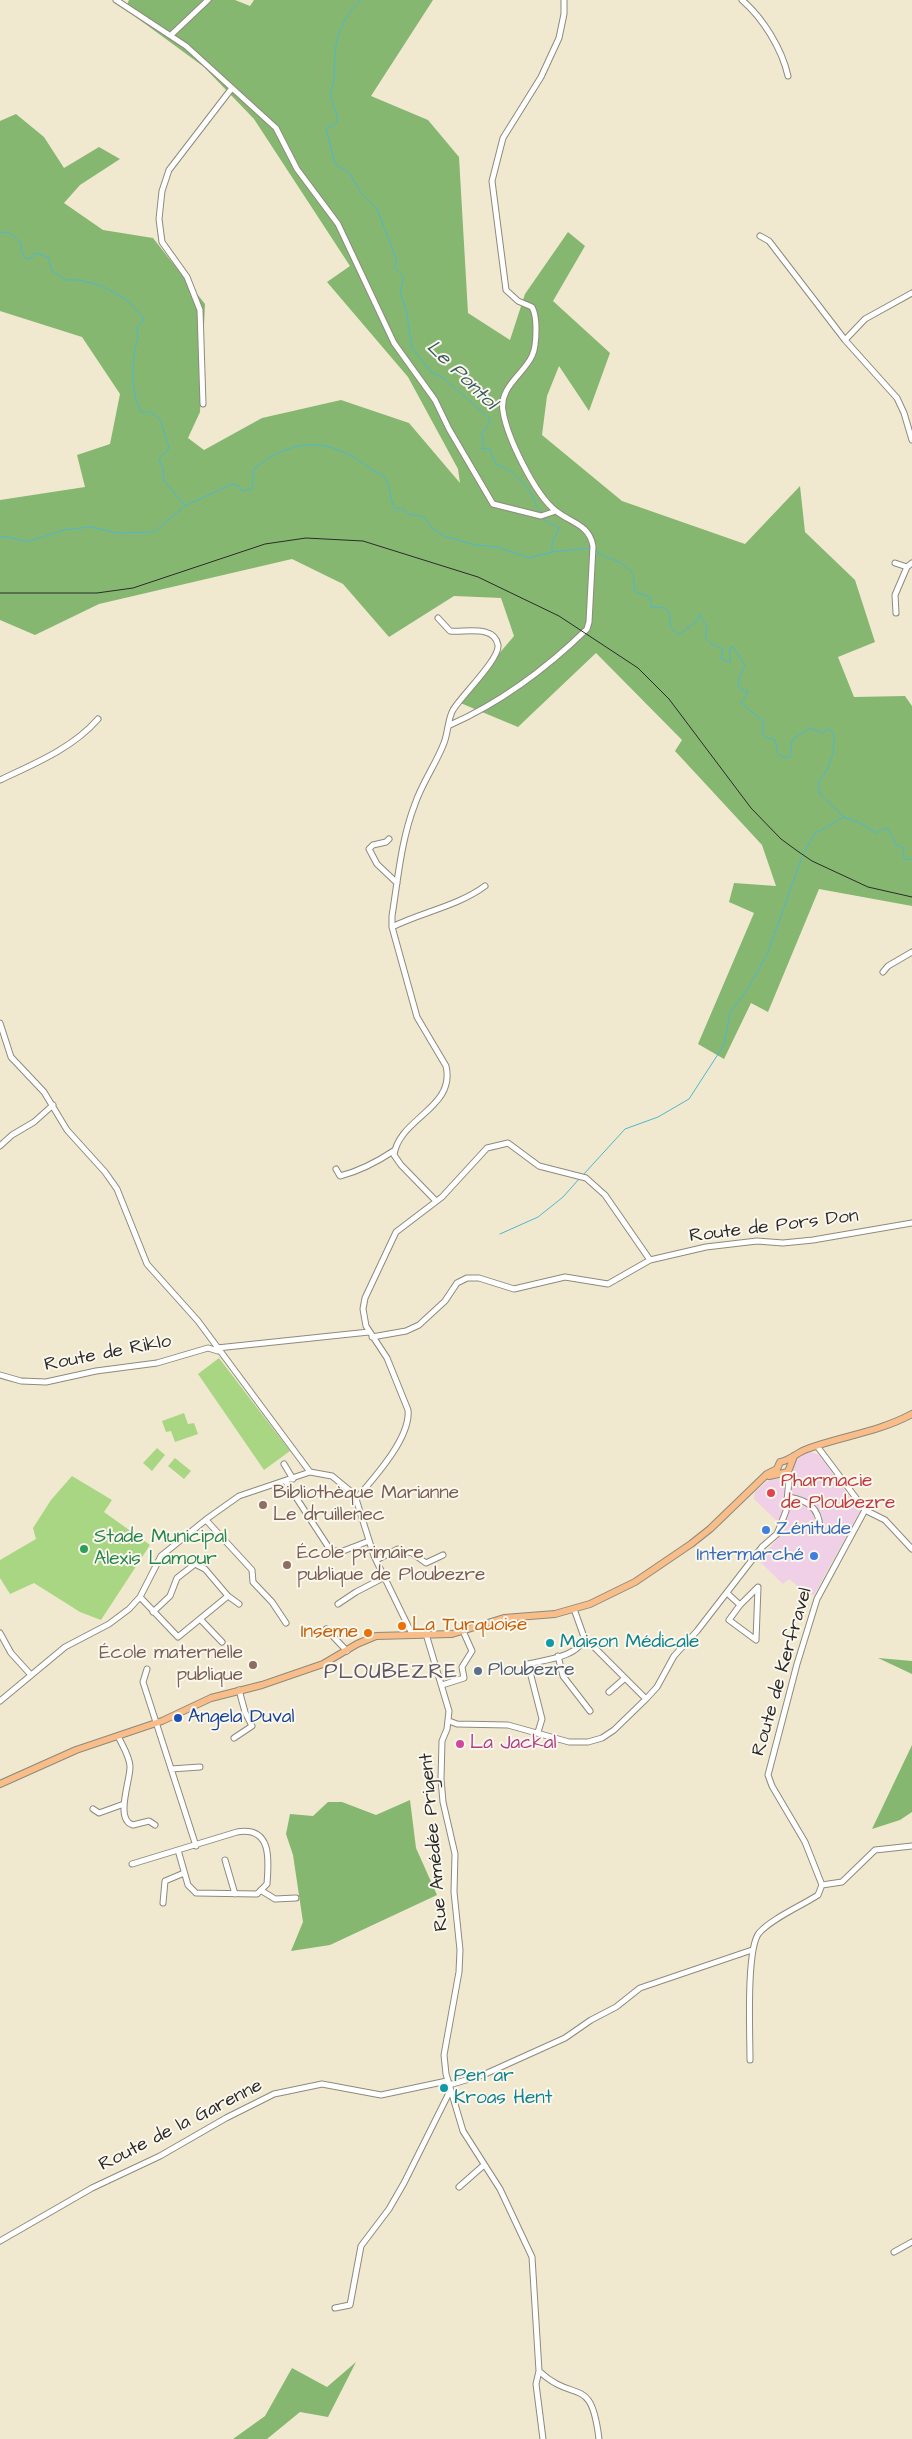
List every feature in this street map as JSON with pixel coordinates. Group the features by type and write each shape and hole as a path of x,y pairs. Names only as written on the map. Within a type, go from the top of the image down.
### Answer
{"main road":[{"path":"0,1784 76,1750 155,1723 210,1698 262,1685 323,1664 376,1636 463,1631 504,1618 552,1614 590,1604 635,1582 710,1529 762,1480 783,1469 796,1454 886,1426 912,1414"}],"street":[{"path":"116,0 194,53 276,128 297,169 338,224 394,343 435,400 449,429 493,504 541,516 556,511"},
{"path":"170,35 208,0"},
{"path":"450,725 484,710 554,661 588,629 593,546 588,533 578,522 556,511 526,472 503,409 508,387 532,356 536,324 532,307 518,301 506,290 492,181 502,138 541,77 559,38 564,14 564,0"},
{"path":"742,0 760,20 772,39 786,67 788,76"},
{"path":"203,404 200,310 187,277 162,242 159,219 162,191 169,170 232,88"},
{"path":"760,236 769,241 845,340 897,398 904,413 912,440"},
{"path":"845,340 865,319 912,294"},
{"path":"895,563 910,565 895,595 896,613"},
{"path":"336,1169 340,1176 353,1173 380,1160 395,1150 409,1128 440,1098 448,1082 446,1066 417,1017 392,927 392,916 397,883 414,805 438,757 450,725 452,710 491,660 498,645 491,635 480,631 450,631 438,618"},
{"path":"0,780 58,751 98,719"},
{"path":"389,839 386,842 373,845 369,850 377,864 397,883"},
{"path":"392,927 420,914 461,899 485,886"},
{"path":"883,972 888,966 912,952"},
{"path":"0,1023 11,1057 44,1092 73,1138 105,1172 116,1189 147,1264 185,1305 247,1384 310,1472"},
{"path":"0,1146 12,1135 34,1122 53,1105"},
{"path":"356,1499 388,1458 408,1420 408,1410 391,1365 371,1334 364,1316 365,1298 390,1242 400,1228 436,1201 483,1150 498,1144 512,1145 543,1168 577,1174 586,1178 605,1195 650,1260"},
{"path":"395,1150 395,1158 401,1166 436,1201"},
{"name":"Route de Pors Don","path":"219,1350 406,1331 430,1317 457,1283 464,1279 480,1278 514,1289 524,1289 561,1278 611,1284 650,1260 728,1243 813,1240 912,1224"},
{"name":"Route de Riklo","path":"0,1375 20,1382 46,1382 96,1371 157,1363 208,1348 219,1350"},
{"path":"817,1446 865,1510 885,1520 912,1549"},
{"path":"284,1464 293,1479"},
{"path":"449,1721 457,1724 508,1725 569,1742 595,1740 614,1730 646,1700 657,1686 674,1656 762,1548 777,1534 784,1518 788,1497 788,1486 783,1469"},
{"path":"0,1701 65,1647 121,1616 140,1597 161,1556 206,1520 239,1496 286,1482 310,1472 332,1476 349,1490 356,1499 383,1578 412,1634"},
{"path":"286,1482 331,1551 343,1551 369,1541"},
{"path":"788,1497 802,1499 812,1506 818,1513 820,1528"},
{"name":"Route de Kerfravel","path":"822,1885 804,1842 772,1786 768,1775 797,1664 817,1599 865,1510"},
{"path":"206,1520 252,1570 253,1582 272,1602 286,1623"},
{"path":"376,1560 398,1549 412,1553 426,1563 441,1558 443,1554"},
{"path":"153,1612 170,1596 177,1578 195,1564 205,1570 228,1596 240,1604"},
{"path":"338,1604 383,1578"},
{"path":"758,1587 756,1640 729,1620 740,1605 758,1587"},
{"path":"727,1593 740,1605"},
{"path":"140,1597 176,1637 181,1636 228,1596"},
{"path":"574,1609 584,1638 646,1700"},
{"path":"201,1620 222,1642"},
{"path":"326,1629 348,1651"},
{"path":"442,1685 464,1678 462,1667 472,1651 463,1631"},
{"path":"0,1633 10,1652 31,1675"},
{"name":"Rue Amédée Prigent","path":"426,1634 449,1711 449,1721 442,1742 440,1779 443,1802 455,1854 454,1892 460,1950 459,1972 444,2054 448,2083 463,2131 500,2189 532,2257 539,2371 536,2384 542,2439"},
{"path":"538,1732 542,1719 528,1664 577,1649 584,1638"},
{"path":"558,1656 563,1676 590,1711"},
{"path":"147,1669 143,1682 196,1846"},
{"path":"609,1692 624,1679"},
{"path":"234,1738 252,1726 245,1712 239,1690"},
{"path":"118,1736 130,1764 124,1804 129,1824 133,1826 149,1820 155,1825"},
{"path":"172,1769 200,1767"},
{"path":"93,1809 98,1813 124,1804"},
{"path":"132,1864 237,1832 246,1831 256,1834 263,1840 267,1851 267,1884 257,1894 200,1894 193,1891 184,1873 178,1850"},
{"path":"750,2060 752,1950 760,1932 818,1895 822,1885 842,1882 875,1850 912,1846"},
{"path":"225,1860 235,1894"},
{"path":"163,1903 165,1881 184,1873"},
{"path":"262,1890 275,1899 296,1898"},
{"path":"448,2083 483,2075 565,2038 591,2020 616,2007 640,1988 752,1950"},
{"name":"Route de la Garenne","path":"0,2241 92,2188 160,2156 226,2118 274,2094 322,2084 381,2095 448,2083"},
{"path":"335,2308 350,2305 361,2246 389,2209 450,2091"},
{"path":"459,2187 484,2164"},
{"path":"894,2252 912,2242"},
{"path":"539,2371 563,2387 580,2391 588,2398 596,2418 599,2439"}],"shaded area":[{"path":"808,1451 819,1455 860,1511 814,1595 806,1593 789,1579 783,1584 759,1561 783,1532 782,1526 754,1499 755,1492 770,1479 782,1479 791,1474 793,1463"}],"green space":[{"path":"129,0 235,0 250,6 254,0 433,0 371,96 428,120 459,157 468,313 510,340 525,294 568,232 585,246 553,301 610,353 589,411 559,366 547,396 542,435 622,501 745,544 800,486 805,532 855,580 875,642 838,657 854,697 905,696 912,706 912,906 819,889 768,1012 751,1003 724,1059 698,1044 754,913 729,902 734,883 776,886 762,845 675,751 682,740 596,653 518,727 458,702 514,636 501,598 454,596 389,637 343,584 292,559 99,604 35,635 0,620 0,500 85,487 77,455 110,444 120,394 82,337 0,311 0,121 16,114 44,137 64,168 99,147 120,159 80,185 64,203 103,230 153,238 205,304 200,412 188,438 204,450 262,418 341,400 409,423 460,483 458,469 408,377 327,282 350,266 254,119 204,67 125,9"},
{"path":"219,1358 290,1451 264,1470 198,1374"},
{"path":"184,1413 188,1424 194,1423 198,1434 175,1442 171,1431 166,1432 162,1421"},
{"path":"157,1448 165,1455 152,1471 143,1463"},
{"path":"175,1458 191,1471 184,1479 168,1466"},
{"name":"Stade Municipal Alexis Lamour","path":"72,1476 112,1500 104,1512 150,1545 101,1620 80,1612 34,1583 10,1594 0,1578 0,1560 36,1539 33,1528 51,1500"},
{"path":"878,1658 912,1661 912,1674"},
{"path":"912,1745 912,1812 900,1820 872,1829"},
{"path":"410,1800 416,1848 437,1895 330,1945 291,1951 303,1922 293,1855 286,1834 290,1814 313,1816 328,1802 342,1802 376,1815"},
{"path":"356,2362 328,2417 300,2412 267,2439 233,2439 265,2416 292,2368 327,2387"}],"waterway":[{"name":"Le Pontol","path":"361,0 346,18 341,27 336,45 331,99 337,120 332,127 326,128 335,164 349,173 362,194 377,209 397,261 394,267 404,277 400,292 406,309 412,348 432,373 442,377 489,418 490,423 481,434 484,440 482,449 489,448 496,464 513,473 523,483 542,512"},
{"path":"0,233 9,232 21,243 21,250 26,259 33,257 35,253 48,257 52,271 66,280 80,280 102,286 127,300 143,317 143,322 137,327 138,336 133,374 135,397 141,412 154,414 161,422 169,446 168,450 159,458 164,473 163,480 185,505"},
{"path":"0,537 9,537 27,542 64,530 91,527 118,533 154,532 185,506 232,484 239,486 242,491 252,489 253,471 271,457 300,446 314,445 342,451 381,474 387,481 395,509 402,508 408,514 424,517 432,528 444,536 475,545 497,547 529,558 552,552 592,548"},
{"name":"Le Pontol","path":"544,520 559,528 552,543 552,552"},
{"path":"595,550 628,567 634,580 634,591 651,598 651,607 665,608 670,613 670,626 678,635 696,622 699,614 707,627 706,636 709,642 723,649 721,659 730,662 730,647 733,647 745,665 738,682 739,688 748,692 741,703 764,722 762,733 766,737 775,740 778,753 782,757 790,757 792,740 810,728 823,733 828,729 832,731 834,737 832,757 827,770 819,781 819,793 844,817 858,822 877,833 884,828 888,829 896,845 904,848 903,856 905,860 912,859"},
{"path":"804,853 814,834 844,817"},
{"path":"583,1175 625,1129 658,1117 689,1099 724,1045 730,1013 747,990 768,952 802,857"},
{"path":"500,1234 538,1217 563,1197 579,1179"}],"railway":[{"path":"0,593 97,593 133,588 265,544 306,538 363,541 478,577 559,616 638,668 669,699 751,808 781,839 812,861 868,887 912,897"}],"place":[{"name":"Pharmacie de Ploubezre","path":"771,1493"},
{"name":"Bibliothèque Marianne Le druillenec","path":"263,1505"},
{"name":"Zénitude","path":"766,1530"},
{"name":"Stade Municipal Alexis Lamour","path":"84,1549"},
{"name":"Intermarché","path":"814,1556"},
{"name":"École primaire publique de Ploubezre","path":"287,1565"},
{"name":"La Turquoise","path":"402,1626"},
{"name":"Inseme","path":"368,1633"},
{"name":"Maison Médicale","path":"550,1643"},
{"name":"École maternelle publique","path":"253,1665"},
{"name":"Ploubezre","path":"478,1671"},
{"name":"Angela Duval","path":"178,1718"},
{"name":"La Jackal","path":"460,1744"},
{"name":"Pen ar Kroas Hent","path":"444,2088"}],"district":[{"name":"PLOUBEZRE","path":"391,1674"}]}
